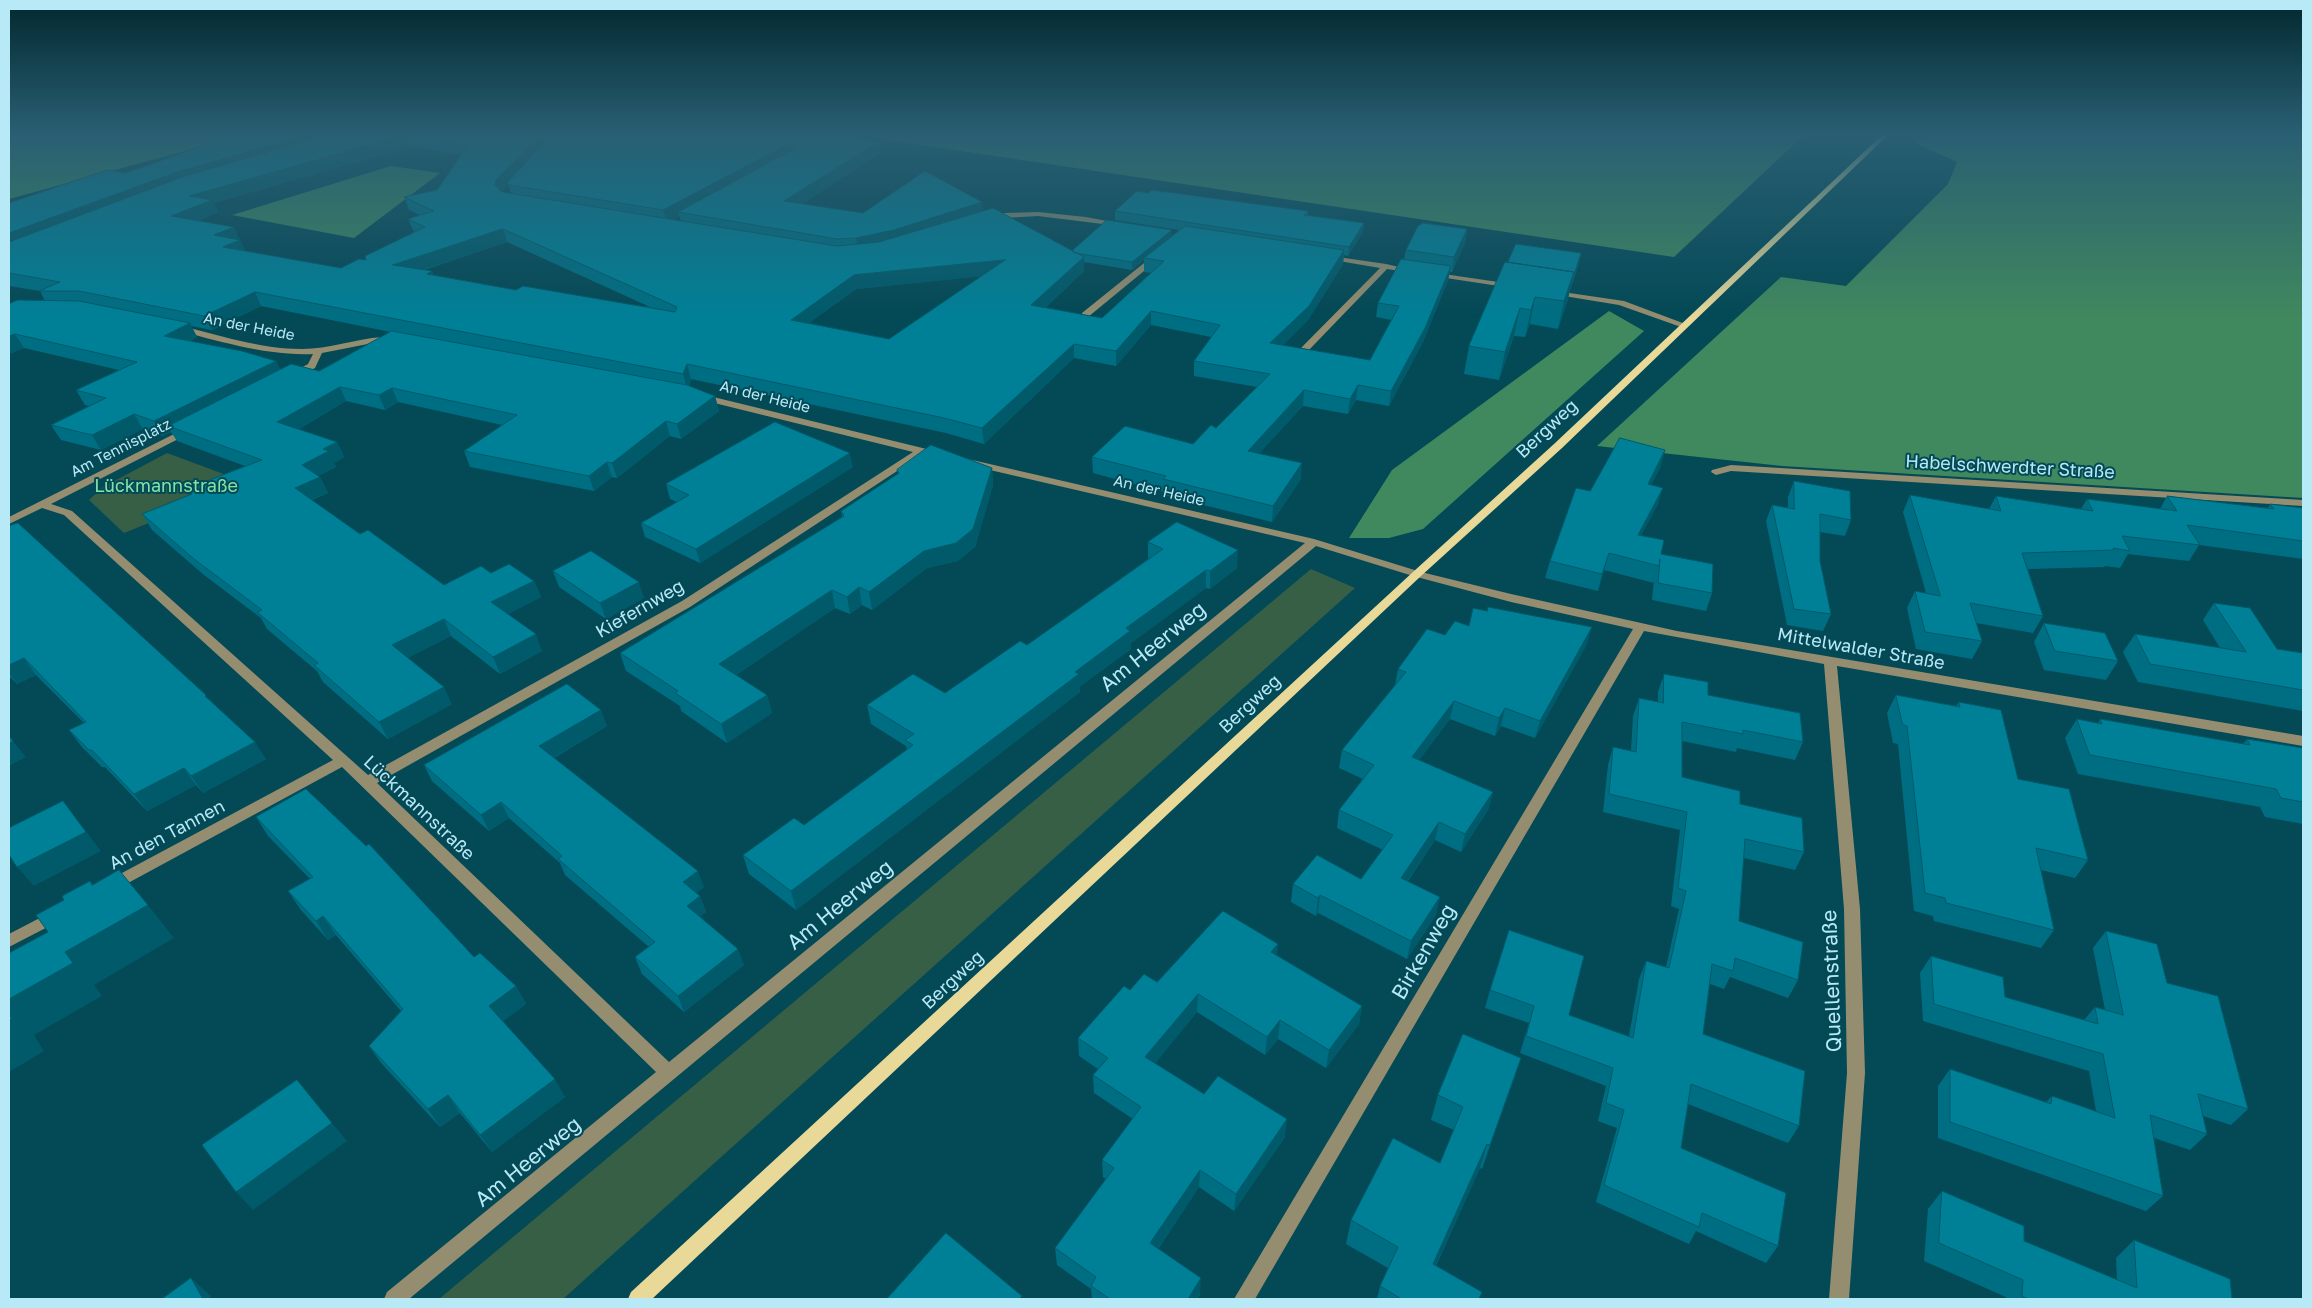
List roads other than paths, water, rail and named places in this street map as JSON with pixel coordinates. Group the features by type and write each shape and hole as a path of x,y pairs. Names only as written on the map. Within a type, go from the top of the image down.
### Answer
{"main road":[{"name":"Bergweg","path":"638,1299 1558,446 1821,196"}],"street":[{"path":"978,221 1014,212 1044,212 1128,226"},
{"path":"1086,315 1161,253"},
{"path":"1319,256 1523,288"},
{"path":"1305,349 1386,266"},
{"path":"1542,291 1620,303 1684,326"},
{"name":"An der Heide","path":"168,326 289,352 319,351 381,339 400,340"},
{"path":"286,379 312,366 319,351"},
{"name":"An der Heide","path":"689,394 921,451 1314,542 1418,574"},
{"name":"Am Tennisplatz","path":"9,521 202,423"},
{"name":"Kiefernweg","path":"367,782 686,604 921,451"},
{"name":"Habelschwerdter Straße","path":"1716,472 1731,468 2303,503"},
{"name":"Lückmannstraße","path":"43,505 68,513 367,782 669,1074"},
{"name":"Am Heerweg","path":"394,1299 1314,542"},
{"name":"Mittelwalder Straße","path":"1418,574 1511,598 1640,627 1830,662 2303,741"},
{"name":"Birkenweg","path":"1244,1299 1640,627"},
{"name":"Quellenstraße","path":"1830,662 1852,910 1856,1073 1839,1299"},
{"name":"An den Tannen","path":"96,894 342,761"},
{"path":"9,941 70,908"}]}
